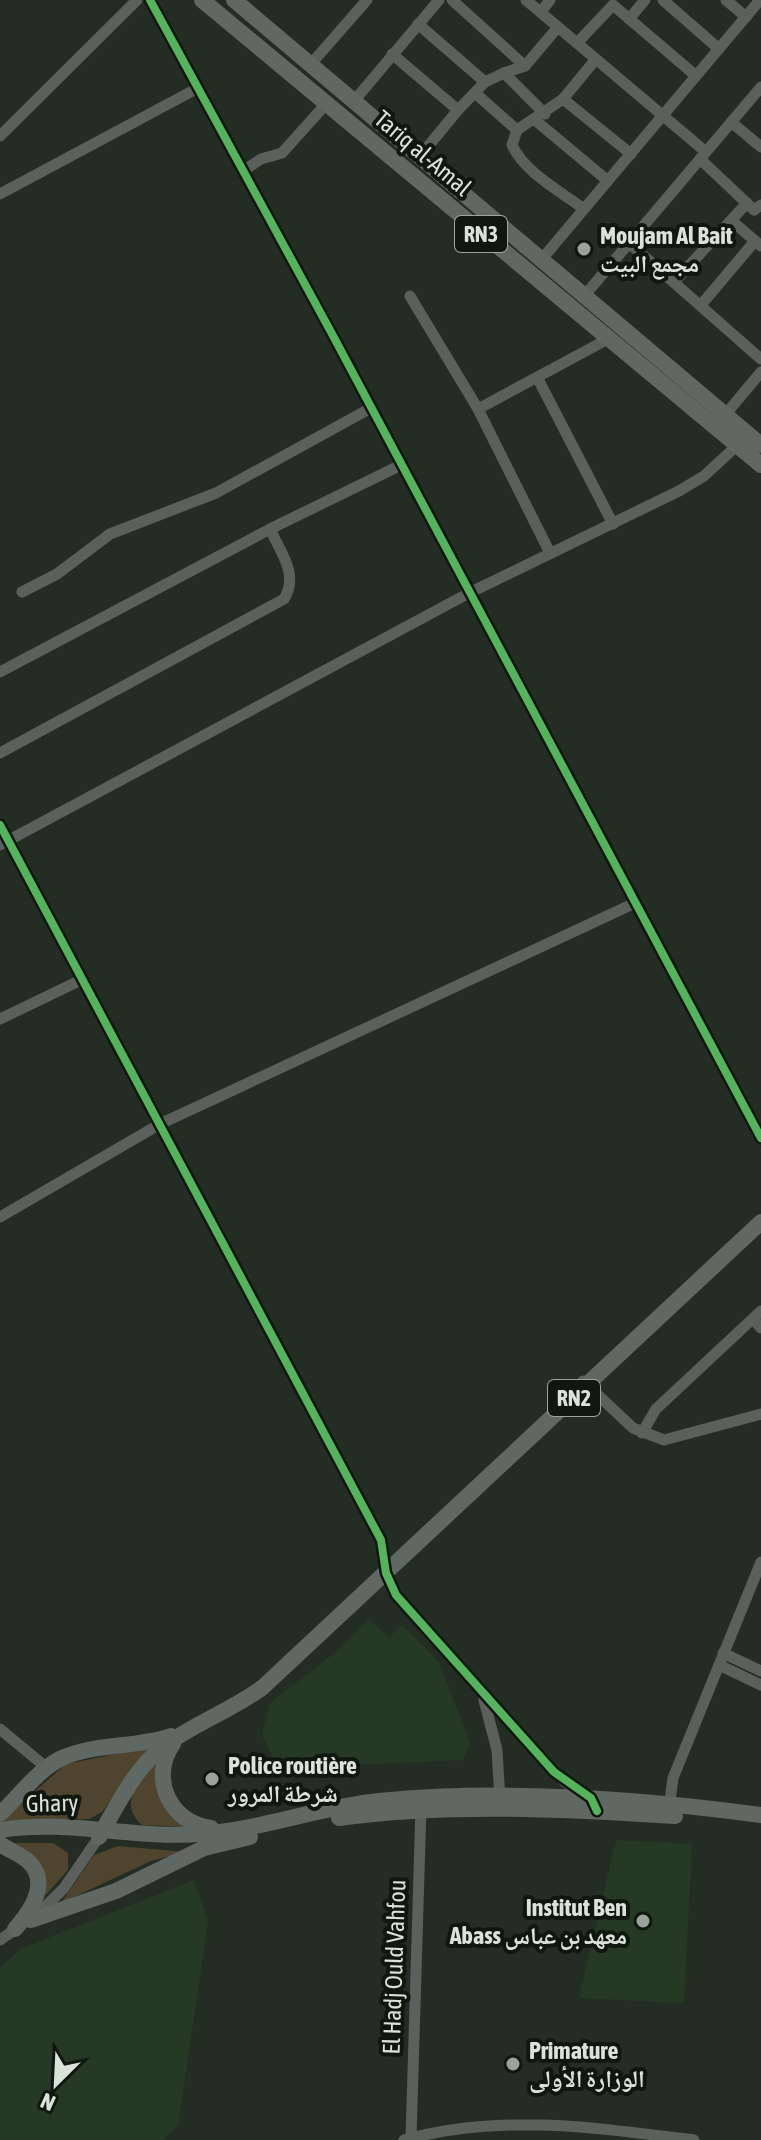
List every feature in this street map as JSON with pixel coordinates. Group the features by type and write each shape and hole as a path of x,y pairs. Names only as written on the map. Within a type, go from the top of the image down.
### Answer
{"highway":[{"name":"Tariq al-Amal","path":"202,0 608,339 749,442"},
{"name":"Tariq al-Amal","path":"234,0 725,415 749,442 761,465"},
{"name":"RN2","path":"584,1382 761,1210"},
{"name":"RN2","path":"102,1832 147,1761 185,1732 231,1710 263,1687 386,1566 761,1222"},
{"name":"RN2","path":"0,1814 47,1768 71,1754 141,1745 185,1732"},
{"path":"185,1732 170,1748 163,1765 163,1783 169,1800 180,1815 196,1824 229,1831"},
{"path":"102,1832 198,1834 229,1831 312,1811 421,1805 594,1805 761,1815"},
{"path":"31,1920 116,1891 204,1848 313,1822 421,1805"},
{"path":"668,1810 761,1825"},
{"name":"Ghary","path":"0,1830 102,1832"},
{"path":"102,1832 204,1848"},
{"name":"Ghary","path":"0,1842 22,1836 102,1832"},
{"path":"0,1842 28,1861 38,1882 34,1903 15,1929"}],"street":[{"path":"0,136 137,0"},
{"path":"150,0 761,1138"},
{"path":"354,101 439,0"},
{"path":"452,0 525,66"},
{"path":"526,0 663,116 747,203 756,210 761,205"},
{"path":"541,12 550,0"},
{"path":"629,19 645,0"},
{"path":"663,0 719,49"},
{"path":"726,0 746,17"},
{"path":"542,259 760,0"},
{"path":"311,64 360,2"},
{"path":"577,43 609,5 695,75"},
{"path":"418,24 485,82"},
{"path":"420,156 485,82 525,66 558,27"},
{"path":"392,54 458,110"},
{"path":"584,209 517,156 512,145 517,130 563,99 596,59"},
{"path":"504,73 540,117 608,181"},
{"path":"585,295 761,87"},
{"path":"0,194 198,88"},
{"path":"475,93 517,130"},
{"path":"563,99 631,154"},
{"path":"243,171 261,159 282,153 326,104"},
{"path":"731,122 761,147"},
{"path":"674,282 747,203"},
{"path":"701,305 758,244 732,221"},
{"path":"629,243 761,359"},
{"path":"410,296 478,409 550,553"},
{"path":"478,409 608,339"},
{"path":"725,415 761,372"},
{"path":"538,379 613,524"},
{"path":"22,592 57,574 110,534 216,493 371,408"},
{"path":"4,843 469,593 613,524 704,476 749,442"},
{"path":"0,672 270,529 401,465"},
{"path":"0,753 284,599 292,587 292,577 270,529"},
{"path":"0,825 4,843 160,1124 381,1540 386,1566 403,1605 554,1772 594,1805"},
{"path":"0,1217 160,1124 635,903"},
{"path":"0,1019 81,980"},
{"path":"642,1433 656,1409 758,1320"},
{"path":"584,1382 642,1433 664,1440 761,1414"},
{"path":"668,1810 673,1778 757,1580 761,1562"},
{"path":"721,1659 761,1671"},
{"path":"721,1659 761,1685"},
{"path":"480,1691 493,1729 500,1804"},
{"path":"0,1729 47,1768"},
{"name":"El Hadj Ould Vahfou","path":"408,2139 421,1805"},
{"path":"0,1940 31,1920 64,1888 102,1832"},
{"path":"408,2139 503,2125 547,2124 694,2140"}],"shaded area":[{"path":"368,1619 389,1637 402,1625 439,1662 470,1743 463,1760 278,1768 262,1734 270,1703 336,1652"},
{"path":"151,1747 102,1812 89,1819 1,1821 66,1764"},
{"path":"158,1760 188,1827 142,1825 135,1817 131,1808 134,1791"},
{"name":"Institut Ben Abass معهد بن عباس","path":"616,1840 692,1844 684,2003 579,1998"},
{"path":"8,1843 53,1843 68,1853 68,1870 45,1896 39,1862"},
{"path":"118,1846 185,1852 151,1861 61,1903 94,1855"},
{"path":"194,1880 208,1921 178,2126 162,2140 0,2140 0,1968 22,1948"}],"cycle path":[{"path":"150,0 331,332 761,1138"},
{"path":"0,825 381,1540 386,1573 396,1595 554,1772 591,1798 597,1811"}],"place":[{"name":"Moujam Al Bait مجمع البيت","path":"584,249"},
{"name":"Police routière شرطة المرور","path":"212,1779"},
{"name":"Institut Ben Abass معهد بن عباس","path":"643,1921"},
{"name":"Primature الوزارة الأولى","path":"513,2064"}]}
